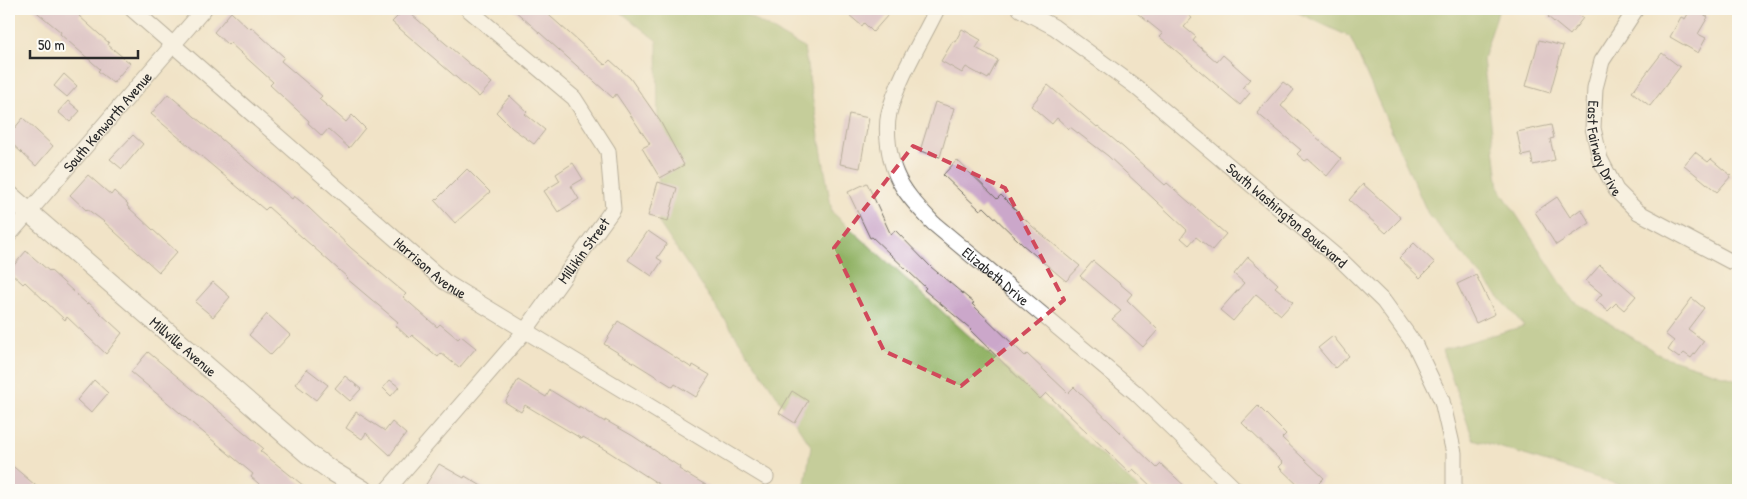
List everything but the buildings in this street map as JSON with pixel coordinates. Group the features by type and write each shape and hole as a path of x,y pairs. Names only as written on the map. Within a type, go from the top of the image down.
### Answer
{"main road":[{"name":"Millville Avenue","path":"9,195 308,454 363,490"}],"street":[{"name":"Harrison Avenue","path":"132,9 446,282 766,477"},
{"name":"South Kenworth Avenue","path":"9,235 204,9"},
{"name":"Millikin Street","path":"387,490 525,331 613,209 608,151 574,98 468,9"},
{"name":"Elizabeth Drive","path":"937,9 898,88 888,115 888,148 896,174 910,198 933,223 1136,393 1236,490"},
{"name":"South Washington Boulevard","path":"1020,9 1054,27 1136,87 1344,263 1384,302 1415,345 1442,401 1454,453 1454,490"},
{"name":"East Fairway Drive","path":"1636,9 1602,61 1595,88 1592,128 1600,159 1616,190 1638,212 1730,261 1738,262"}],"highlighted area":[{"path":"913,146 1005,188 1064,300 961,386 884,351 834,248"}],"green space":[{"path":"617,9 736,9 804,48 832,212 1140,490 804,490 811,446 659,223 657,41"},
{"path":"1290,9 1499,9 1483,59 1499,188 1572,300 1662,356 1738,380 1738,490 1636,490 1473,439 1442,350 1524,326 1428,214 1350,37"}]}
